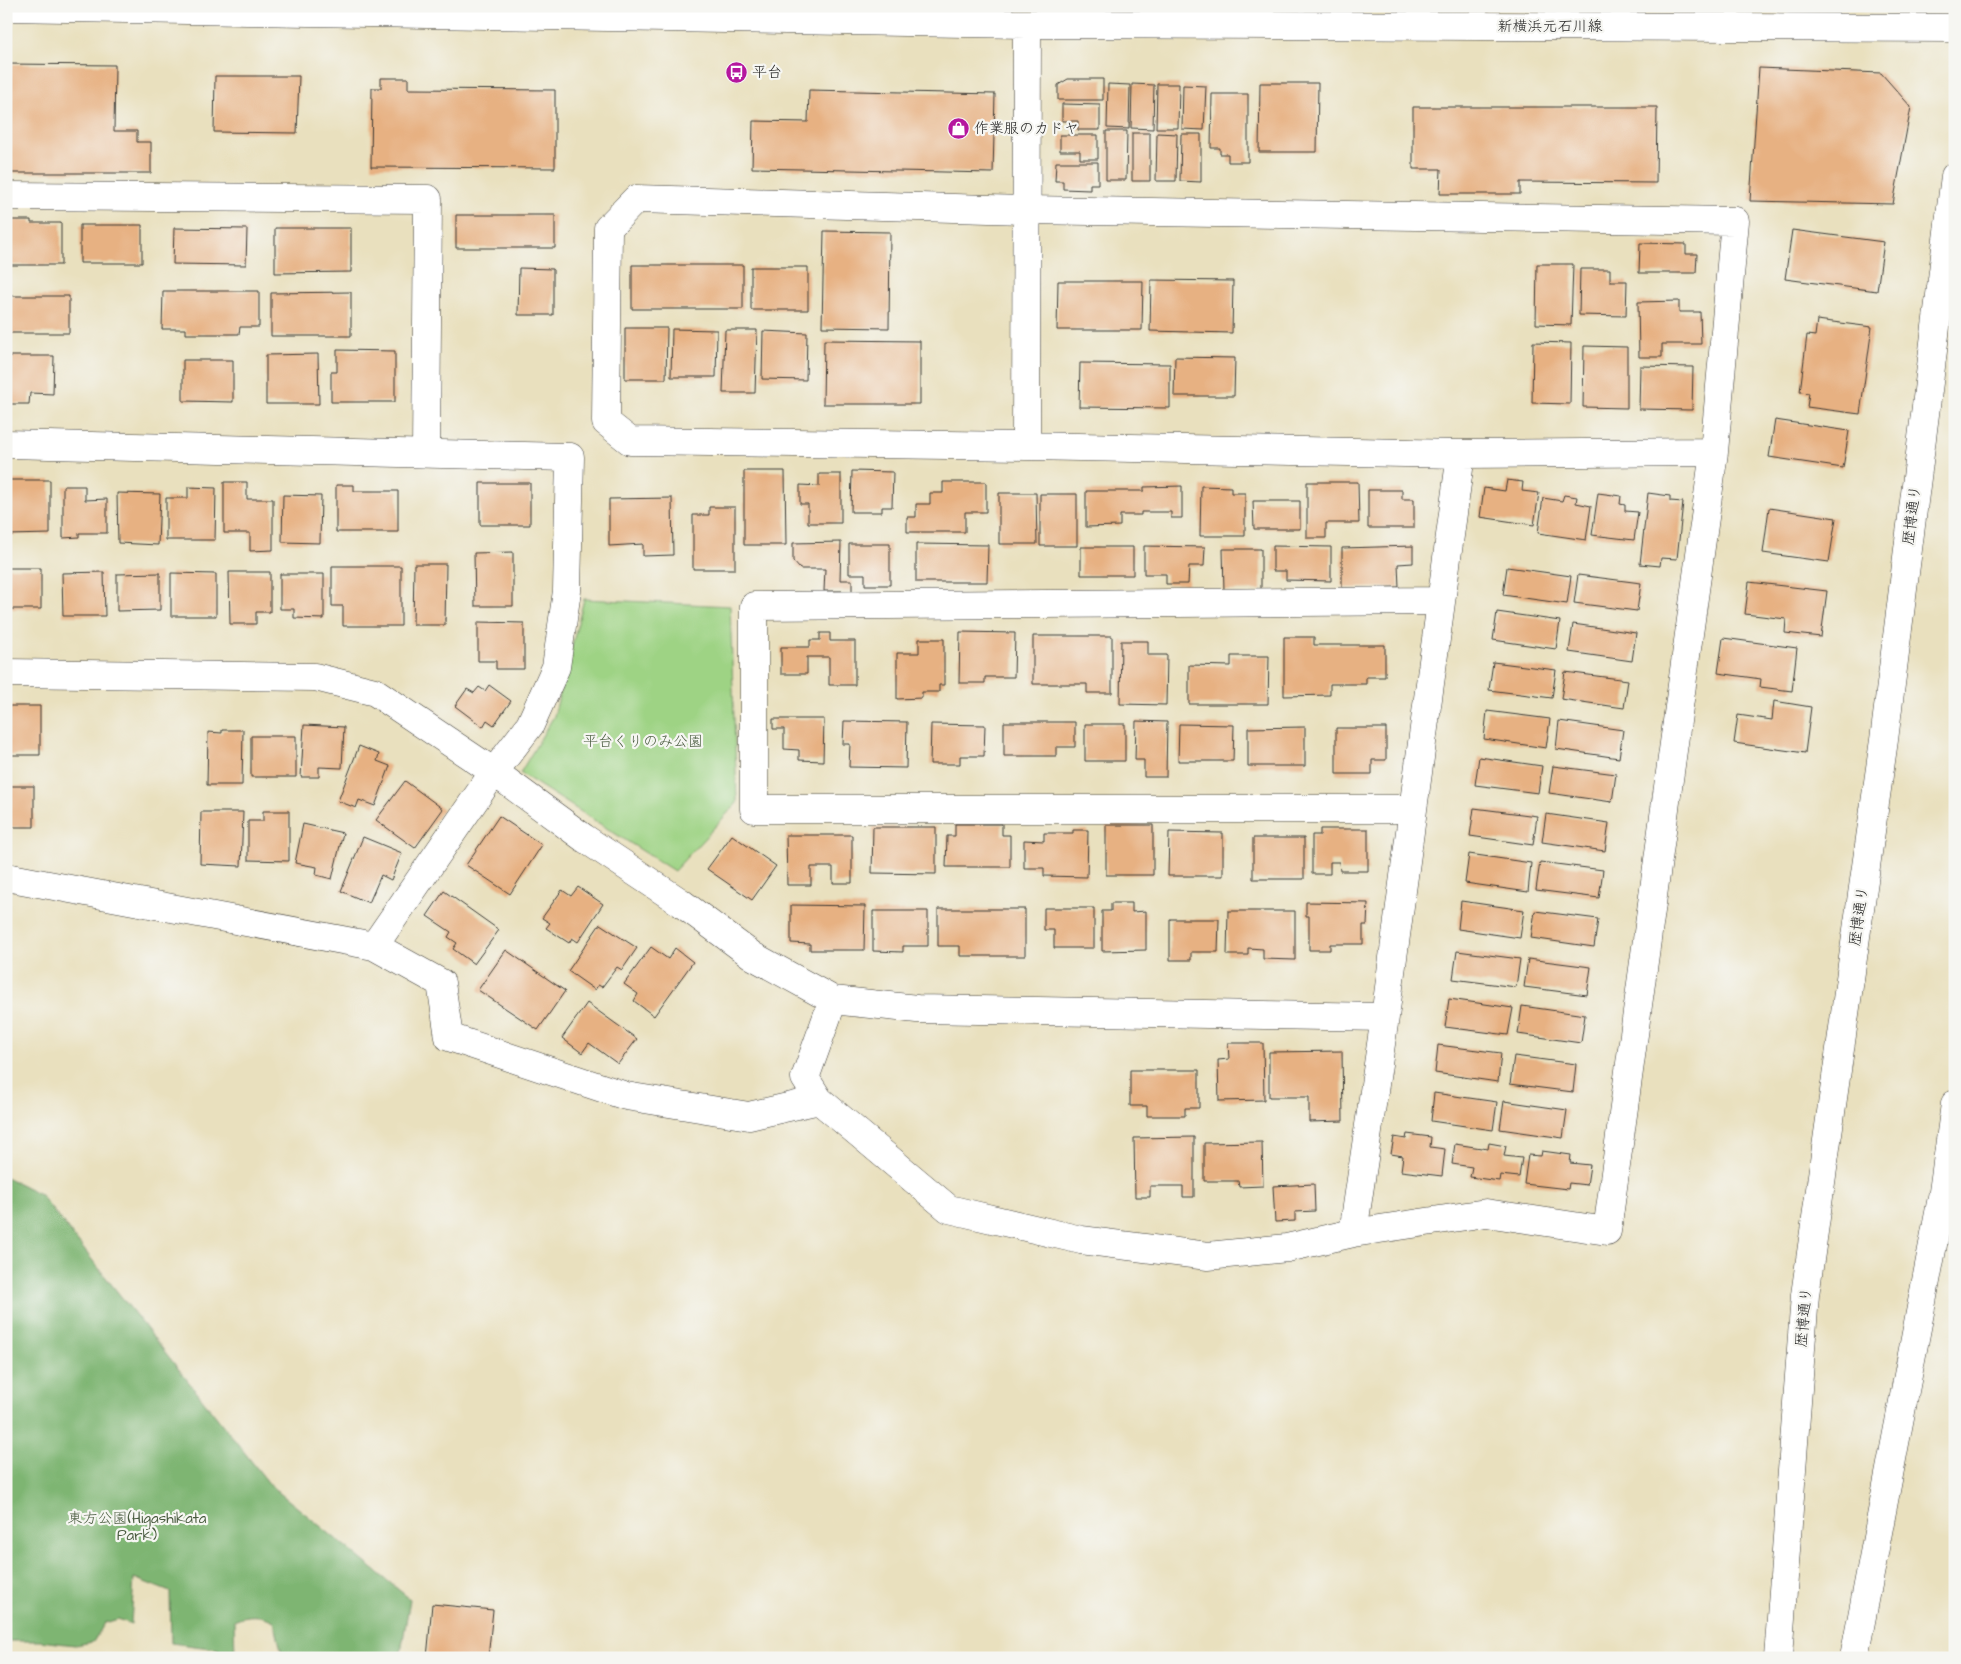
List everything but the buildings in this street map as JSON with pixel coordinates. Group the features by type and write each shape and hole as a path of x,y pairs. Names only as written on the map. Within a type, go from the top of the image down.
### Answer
{"street":[{"name":"新横浜元石川線","path":"22,7 1028,24 1955,28"},
{"path":"1026,446 1028,24"},
{"name":"歴博通り","path":"1778,1658 1805,1295 1884,740 1955,176"},
{"path":"6,196 428,199 426,452"},
{"path":"833,1000 805,1078 819,1100 949,1209 1082,1240 1208,1256 1287,1248 1352,1233 1486,1213 1607,1230 1714,452 1735,221 1027,210 636,199 608,228 606,422 630,441 1460,454 1714,452"},
{"path":"6,444 426,452 570,457 567,591 556,667 530,725 494,772 374,946"},
{"path":"1352,1233 1385,1017 1460,454"},
{"path":"1413,809 754,809 754,606 1441,601"},
{"path":"6,674 315,677 375,692 494,772 584,838 680,902 753,956 833,1000 918,1009 1385,1017"},
{"path":"6,877 374,946 442,983 448,1037 636,1098 749,1116 819,1100"},
{"path":"1854,1658 1943,1192 1955,1104"}],"green space":[{"name":"平台くりのみ公園","path":"584,599 730,606 737,803 674,871 520,773 554,716"},
{"name":"東方公園(Higashikata Park)","path":"6,1177 40,1194 271,1486 410,1599 400,1658 283,1658 274,1621 254,1616 234,1620 235,1658 219,1658 218,1649 171,1643 170,1592 134,1578 131,1624 118,1619 105,1623 93,1642 75,1645 40,1641 6,1641"}],"place":[{"name":"平台","path":"736,72"},
{"name":"作業服のカドヤ","path":"958,128"}]}
